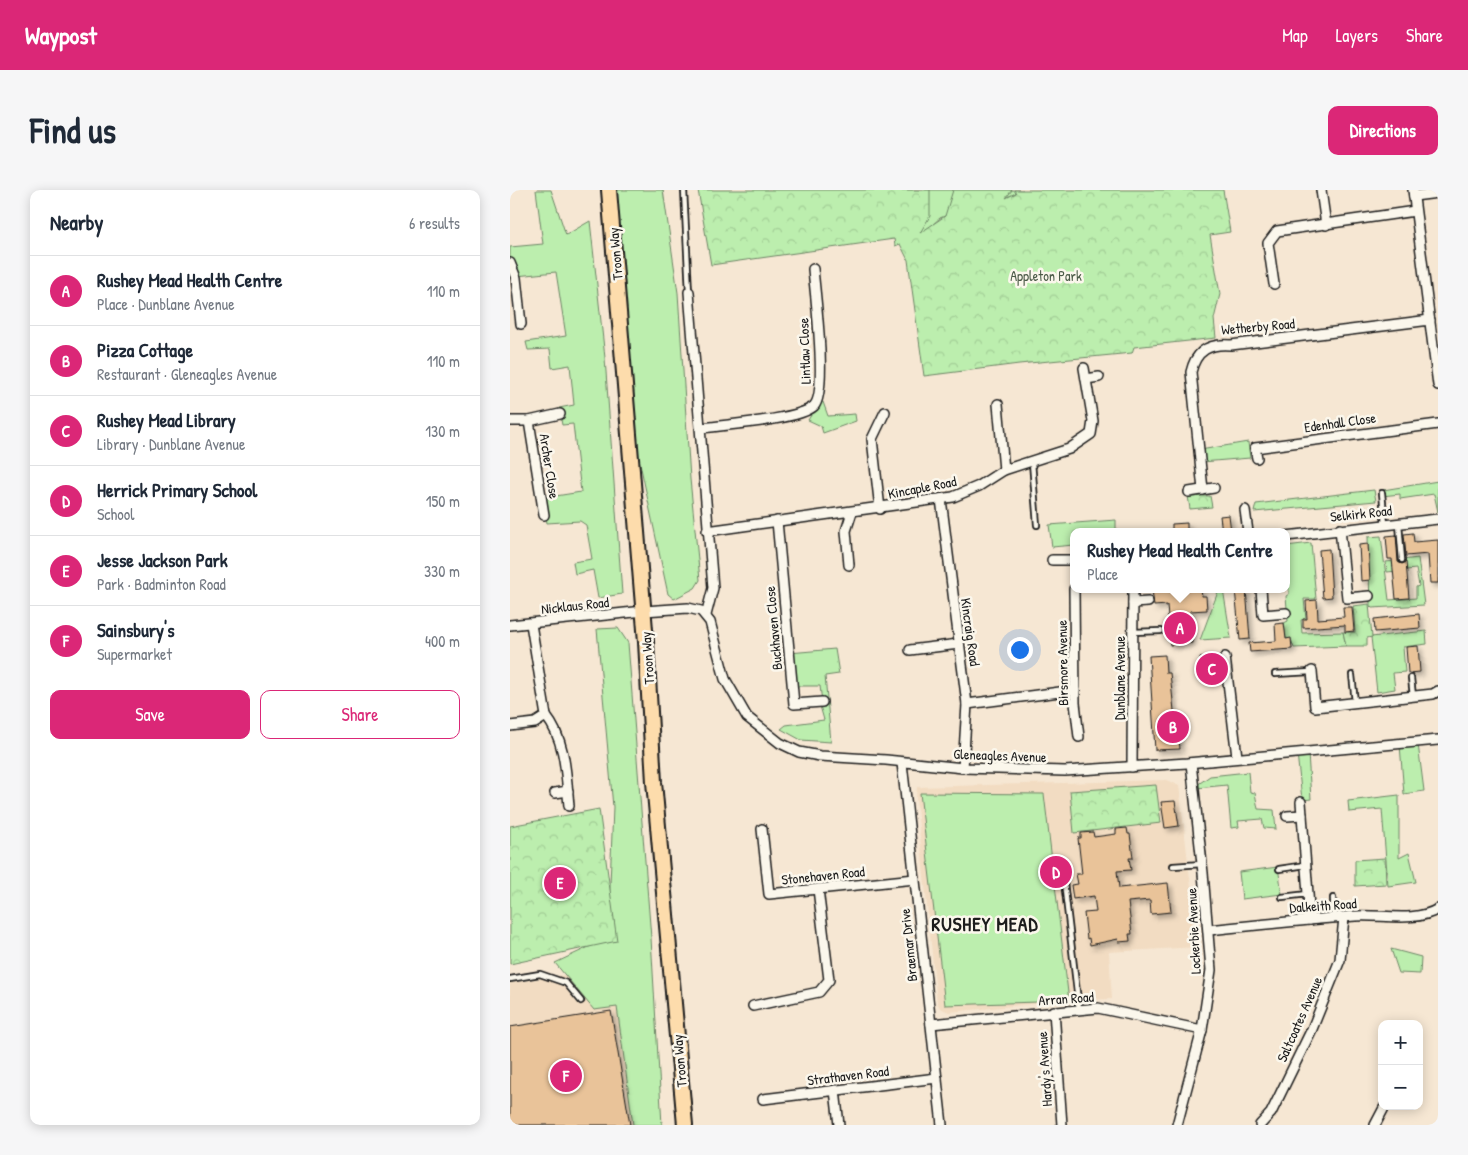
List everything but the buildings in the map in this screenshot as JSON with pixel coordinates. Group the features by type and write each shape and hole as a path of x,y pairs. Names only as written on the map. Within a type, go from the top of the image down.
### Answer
{"highway":[{"name":"Troon Way","path":"609,190 644,611 654,782 685,1125"}],"street":[{"path":"1321,190 1326,225"},
{"path":"1438,193 1413,193 1438,385"},
{"path":"1274,284 1268,243 1273,234 1282,230 1415,211"},
{"path":"510,263 516,278 521,324"},
{"name":"Lintlaw Close","path":"702,428 796,414 814,406 819,396 821,378 813,269"},
{"path":"644,611 688,608 695,609 706,615 712,588 702,428 689,292"},
{"name":"Wetherby Road","path":"1202,490 1191,372 1194,361 1203,351 1216,344 1231,345 1430,320"},
{"name":"Kincaple Road","path":"708,531 880,509 953,497 980,486 1004,470 1069,449 1092,434 1093,421 1084,368"},
{"path":"1086,379 1099,378"},
{"path":"998,404 1004,470"},
{"path":"880,509 872,439 885,412"},
{"name":"Archer Close","path":"510,421 529,421 560,414"},
{"name":"Archer Close","path":"529,421 544,515"},
{"name":"Edenhall Close","path":"1257,458 1255,444 1438,424"},
{"path":"1189,492 1214,488"},
{"name":"Kincraig Road","path":"941,499 967,704 963,768"},
{"path":"1245,510 1247,528"},
{"path":"850,565 846,531 852,512"},
{"name":"Selkirk Road","path":"1290,536 1438,519"},
{"name":"Buckhaven Close","path":"777,521 794,704 822,702"},
{"path":"1340,530 1347,598 1369,596"},
{"path":"1052,560 1070,560"},
{"name":"Birsmore Avenue","path":"1074,593 1079,737"},
{"name":"Dunblane Avenue","path":"1132,767 1133,593"},
{"path":"1261,593 1263,615 1286,612"},
{"path":"1133,603 1148,602"},
{"name":"Nicklaus Road","path":"510,625 644,611"},
{"name":"Gleneagles Avenue","path":"706,615 713,631 725,679 748,717 780,743 799,752 835,758 886,760 963,768 1065,771 1190,763 1237,757 1438,740"},
{"path":"530,624 546,716 556,728 560,742 569,806"},
{"path":"910,650 959,644"},
{"path":"1225,657 1237,757"},
{"path":"1312,672 1315,707 1433,694 1438,691"},
{"path":"967,704 1076,690"},
{"path":"510,726 535,723 546,716"},
{"name":"Braemar Drive","path":"902,763 942,1125"},
{"name":"Lockerbie Avenue","path":"1177,1125 1202,1030 1211,970 1209,930 1190,763"},
{"path":"555,793 568,791"},
{"path":"1301,802 1310,920"},
{"path":"1287,816 1302,815"},
{"name":"Stonehaven Road","path":"762,829 769,894 915,879"},
{"path":"753,1006 819,992 829,980 818,889"},
{"name":"Dalkeith Road","path":"1209,930 1344,917 1429,915 1438,909"},
{"name":"Saltcoates Avenue","path":"1260,1125 1271,1113 1319,1012 1340,960 1344,917"},
{"name":"Arran Road","path":"931,1024 1098,1008 1202,1030"},
{"name":"Hardy's Avenue","path":"1054,1011 1062,1125"},
{"name":"Strathaven Road","path":"763,1099 937,1078"},
{"path":"835,1090 839,1125"},
{"path":"1375,1125 1383,1110"}],"lane":[{"path":"684,190 689,292"},
{"path":"1032,460 1037,525"},
{"path":"1382,493 1385,524"},
{"path":"1399,523 1402,560"},
{"path":"1133,632 1161,631"},
{"path":"1275,674 1312,672"},
{"path":"1352,675 1355,702"},
{"path":"1411,678 1413,696"},
{"path":"1173,866 1202,864"},
{"path":"1062,865 1079,1009"},
{"path":"1279,869 1306,865"},
{"path":"1282,896 1308,894"},
{"path":"1333,898 1334,918"},
{"path":"510,979 540,974 566,983 581,1001"}],"shaded area":[{"path":"1166,780 1179,785 1198,947 1109,952 1112,999 1066,1001 949,1012 940,1008 937,1002 916,798 917,787"},
{"path":"613,968 641,1125 510,1125 510,983"}],"green space":[{"path":"536,190 551,190 566,235 590,221 605,358 622,594 598,598 593,570 575,574 573,562 592,559 586,525 580,521 547,523 543,498 581,492 573,424 562,425 559,408 574,405 570,365 552,368 550,349 528,350 526,342 566,336 556,272 516,276 510,261 510,247 543,244"},
{"path":"613,190 663,190 678,293 690,479 700,580 695,588 674,599 668,594 632,426"},
{"name":"Appleton Park","path":"698,190 930,190 930,216 920,233 945,216 953,190 1012,190 1006,198 1016,193 1014,190 1223,190 1230,232 1210,235 1220,294 1214,319 1216,338 1134,347 1132,353 924,376 908,260 900,244 895,246 894,239 711,265"},
{"path":"890,190 1023,190 1005,198 957,211 940,218 924,232 898,239"},
{"path":"820,401 823,402 828,416 855,414 856,421 823,433 821,426 808,420"},
{"path":"1248,442 1250,458 1202,462 1200,450"},
{"path":"1438,481 1438,512 1434,494 1400,499 1400,494 1382,496 1383,490"},
{"path":"1374,490 1376,501 1254,512 1256,504"},
{"path":"1188,496 1210,496 1212,507 1190,509"},
{"path":"1116,520 1116,528 1070,528 1070,545 1052,547 1049,525"},
{"path":"1381,536 1389,600 1416,598 1416,587 1419,586 1416,569 1387,572 1386,562 1418,558 1424,605 1372,608 1370,606 1368,537"},
{"path":"1311,543 1316,599 1304,599 1306,619 1301,620 1302,633 1343,632 1346,646 1294,648 1291,639 1286,639 1284,623 1288,621 1286,596 1290,593 1290,546"},
{"path":"1218,593 1224,593 1231,638 1200,640"},
{"path":"1369,604 1372,637 1367,638 1367,646 1346,646 1343,632 1355,632 1353,606"},
{"path":"618,628 628,643 651,938 662,1125 633,1125 617,1007 594,1010 555,963 608,938 613,807 597,629"},
{"path":"1426,631 1427,644 1403,647 1405,672 1393,673 1395,689 1377,692 1371,637"},
{"path":"835,649 839,674 825,676 831,742 801,740 781,729 786,725 824,720 820,706 826,700 822,702 820,686 792,686 789,653"},
{"path":"1418,744 1424,791 1404,794 1400,745"},
{"path":"1297,753 1308,753 1311,799 1302,800"},
{"path":"1248,772 1250,792 1255,793 1258,809 1274,810 1276,829 1264,828 1262,819 1238,821 1239,827 1231,828 1227,785 1197,788 1197,785 1210,776"},
{"path":"1156,785 1161,823 1074,833 1070,791"},
{"path":"920,793 1044,794 1069,1001 945,1005"},
{"path":"1399,795 1399,858 1409,853 1416,882 1388,886 1382,809 1349,812 1348,801"},
{"path":"599,809 617,941 510,964 510,826"},
{"path":"1385,858 1386,884 1355,886 1355,860"},
{"path":"1278,867 1282,894 1242,899 1239,872"},
{"path":"1391,949 1421,957 1420,974 1399,973"}],"place":[{"name":"Rushey Mead Health Centre","path":"1180,628"},
{"name":"Rushey Mead Library","path":"1212,669"},
{"name":"Pizza Cottage","path":"1173,727"},
{"name":"Herrick Primary School","path":"1056,872"},
{"name":"Jesse Jackson Park","path":"560,883"},
{"name":"Sainsbury's","path":"566,1076"}],"district":[{"name":"RUSHEY MEAD","path":"985,924"}]}
